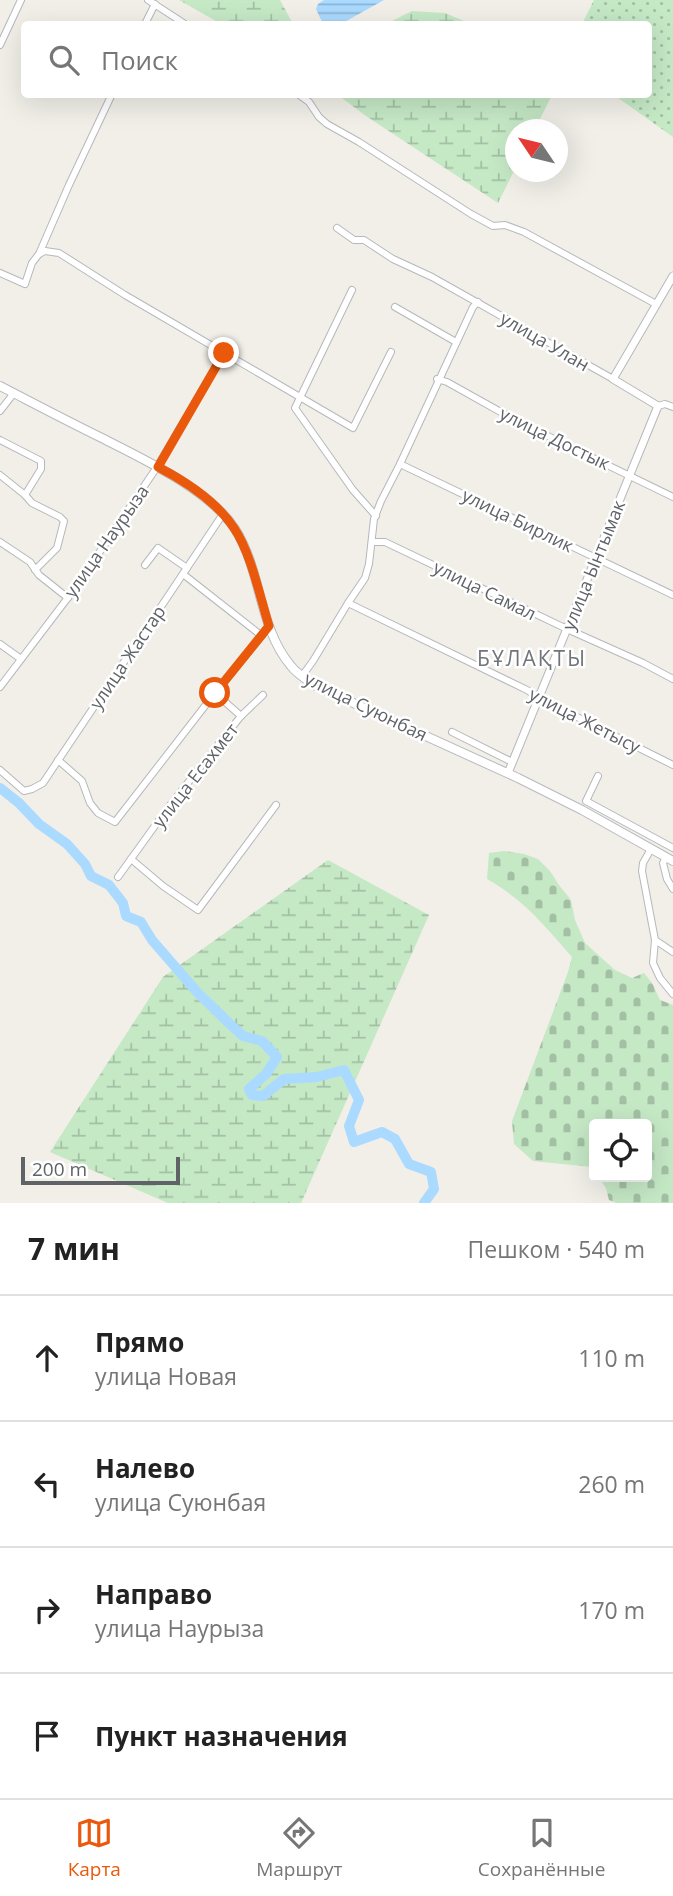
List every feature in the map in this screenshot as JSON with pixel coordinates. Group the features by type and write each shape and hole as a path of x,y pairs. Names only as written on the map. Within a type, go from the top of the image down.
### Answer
{"main road":[{"name":"улица Суюнбая","path":"0,386 158,467 195,489 223,514 235,528 243,546 276,645 292,668 316,686 508,773 670,859"}],"street":[{"path":"0,45 21,0"},
{"path":"146,21 151,2 180,21"},
{"path":"0,273 24,284 110,98"},
{"path":"304,98 327,124 471,214 493,226 505,225 524,232 656,304"},
{"name":"улица Улан","path":"337,228 354,240 364,240 393,259 478,302 613,379"},
{"path":"38,254 45,251 59,253 125,295 353,428 391,352"},
{"path":"673,276 613,379 658,406 665,404 673,408"},
{"path":"352,290 295,408 353,490 376,516"},
{"path":"302,676 365,578 381,500 472,307 478,302"},
{"path":"396,307 457,342"},
{"name":"улица Наурыза","path":"0,687 68,598 158,467 224,353"},
{"name":"улица Достык","path":"438,379 673,497"},
{"path":"0,411 14,393"},
{"name":"улица Ынтымак","path":"508,773 658,406"},
{"path":"0,440 41,461 41,468 25,495"},
{"name":"улица Бирлик","path":"400,464 673,595"},
{"path":"0,475 32,503 64,521 57,548 35,570"},
{"name":"улица Жастар","path":"0,770 24,791 43,783 223,514"},
{"path":"0,542 30,562 39,575 68,598"},
{"name":"улица Самал","path":"372,542 385,542 673,679"},
{"path":"145,565 158,548 262,636"},
{"name":"улица Жетысу","path":"348,603 673,765"},
{"path":"58,760 82,780 90,803 98,813 115,822 269,626"},
{"path":"0,644 21,659"},
{"path":"215,693 241,716"},
{"name":"улица Есахмет","path":"118,877 167,809 241,716 263,695"},
{"path":"452,732 512,762"},
{"path":"598,776 586,800 673,848"},
{"path":"131,859 163,886 198,910 276,806"},
{"path":"651,849 643,863 642,871 655,940 653,963 660,978 673,994"},
{"path":"670,859 663,863 673,889"},
{"path":"655,940 673,953"}],"green space":[{"path":"179,0 280,0 291,21 216,21"},
{"path":"594,0 673,0 673,137 618,98 652,98 652,21 584,21"},
{"path":"412,11 445,13 464,21 392,21"},
{"path":"342,98 550,98 540,119 505,119 505,182 508,182 498,203"},
{"path":"504,851 538,859 571,900 575,920 585,943 615,970 632,978 644,973 660,1000 673,1005 673,1203 617,1203 609,1200 602,1182 652,1182 652,1119 589,1119 589,1167 533,1161 514,1144 512,1121 572,957 522,904 487,879 489,853"},
{"path":"328,860 429,915 301,1203 168,1203 50,1152 163,977"}],"water":[{"path":"324,0 384,0 346,21 322,21 316,9"}],"waterway":[{"path":"0,788 39,824 67,844 85,864 91,876 109,885 123,903 126,916 141,922 152,940 197,992 233,1027 243,1036 262,1041 277,1057 266,1074 249,1089 252,1095 263,1096 284,1079 317,1077 344,1070 359,1100 349,1126 354,1142 382,1132 395,1139 409,1164 431,1172 434,1189 424,1203"}],"district":[{"name":"БҰЛАҚТЫ","path":"532,658"}],"route":[{"path":"215,693 269,626 252,570 235,528 195,489 158,467 224,353"}]}
